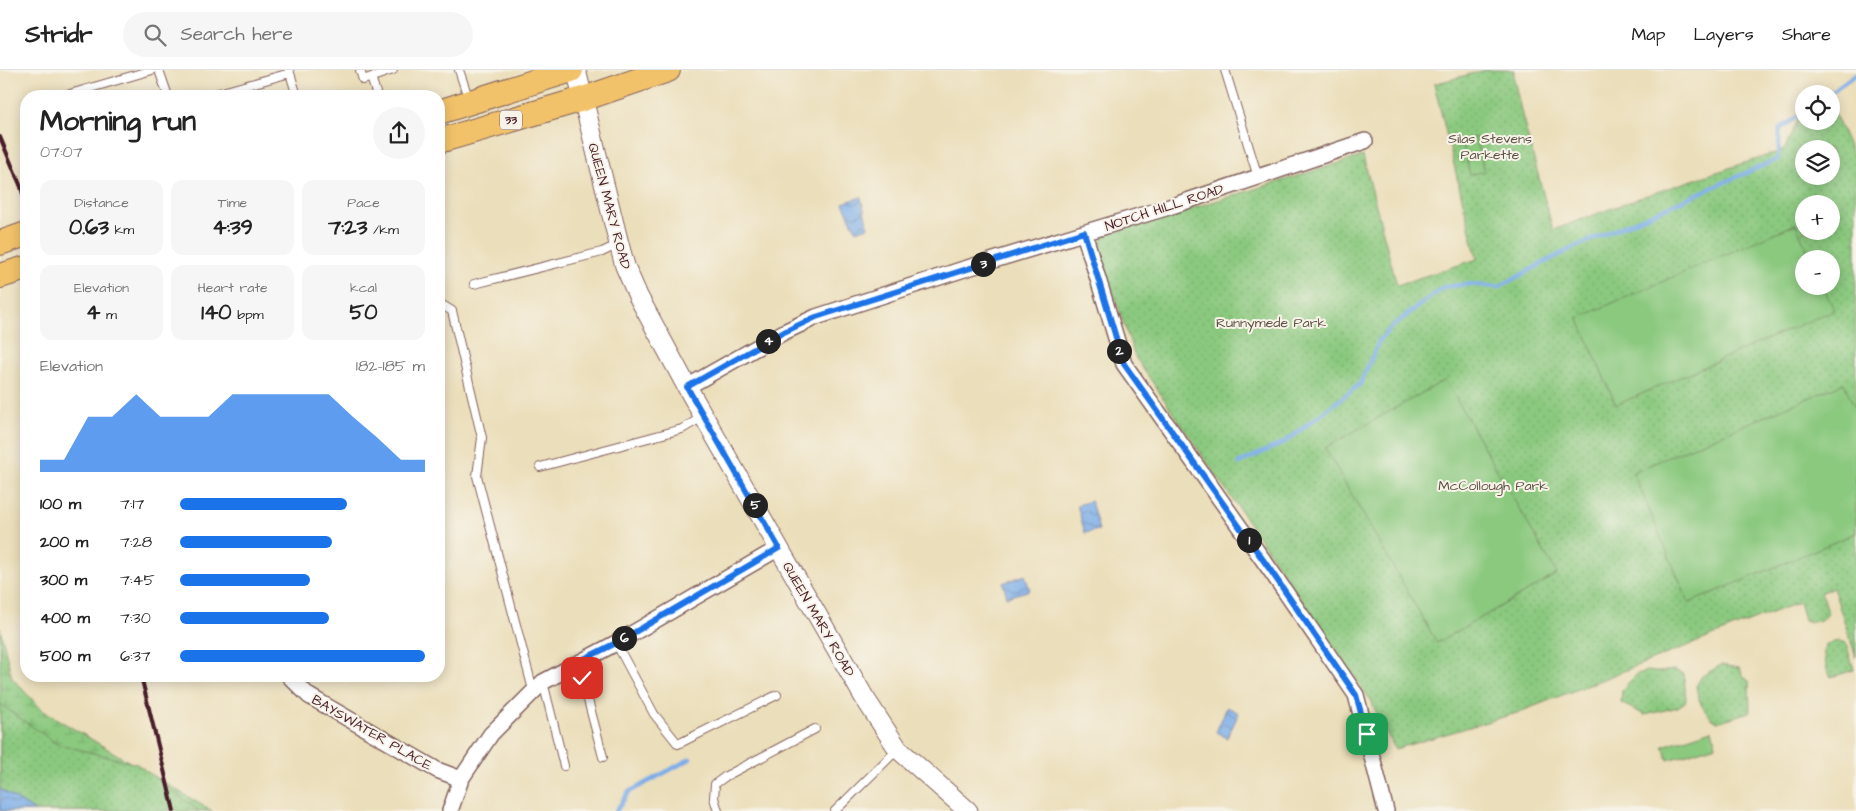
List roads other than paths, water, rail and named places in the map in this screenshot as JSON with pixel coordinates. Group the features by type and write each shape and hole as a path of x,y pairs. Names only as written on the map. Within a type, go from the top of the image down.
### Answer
{"main road":[{"name":"33","path":"445,110 571,70"},
{"name":"33","path":"445,138 582,99 668,70"},
{"path":"0,243 20,236"},
{"path":"0,276 20,270"}],"street":[{"name":"QUEEN MARY ROAD","path":"576,70 618,244 638,296 687,387 864,698 898,748 960,808"},
{"name":"NOTCH HILL ROAD","path":"687,387 784,332 816,317 1169,207 1365,141"},
{"path":"1084,232 1124,364 1266,563 1356,695 1386,811"},
{"path":"450,811 461,779 491,734 538,686 779,548"},
{"name":"BAYSWATER PLACE","path":"295,682 309,696 437,770 461,779"}],"lane":[{"path":"84,90 152,70"},
{"path":"159,70 166,90"},
{"path":"360,70 363,80 393,70"},
{"path":"460,70 470,102"},
{"path":"1225,70 1258,177"},
{"path":"227,90 289,71 295,90"},
{"path":"371,78 375,90"},
{"path":"474,284 602,252 618,244"},
{"path":"445,307 452,311 482,438 477,476 538,686 564,766"},
{"path":"540,467 682,429 704,416"},
{"path":"616,643 654,714 678,744 778,695"},
{"path":"578,662 602,757"},
{"path":"718,811 714,798 715,784 726,776 815,729"},
{"path":"835,811 898,748"}],"water":[{"path":"861,197 868,227 856,231 843,203"},
{"path":"1091,501 1099,530 1085,533 1077,505"},
{"path":"1025,575 1030,590 1007,597 1003,583"},
{"path":"1227,707 1239,713 1227,738 1216,732"},
{"path":"0,789 35,811 0,811"}],"waterway":[{"path":"1840,85 1856,74"},
{"path":"1239,463 1285,442 1360,384 1380,339 1394,325 1443,287 1468,284 1498,287 1568,250 1778,159 1780,129 1795,118"},
{"path":"616,811 629,792 690,759"}],"railway":[{"path":"0,137 20,185"},
{"path":"142,682 174,811"}],"park label":[{"name":"Silas Stevens Parkette","path":"1490,146"},
{"name":"Runnymede Park","path":"1271,322"},
{"name":"McCollough Park","path":"1493,485"}]}
